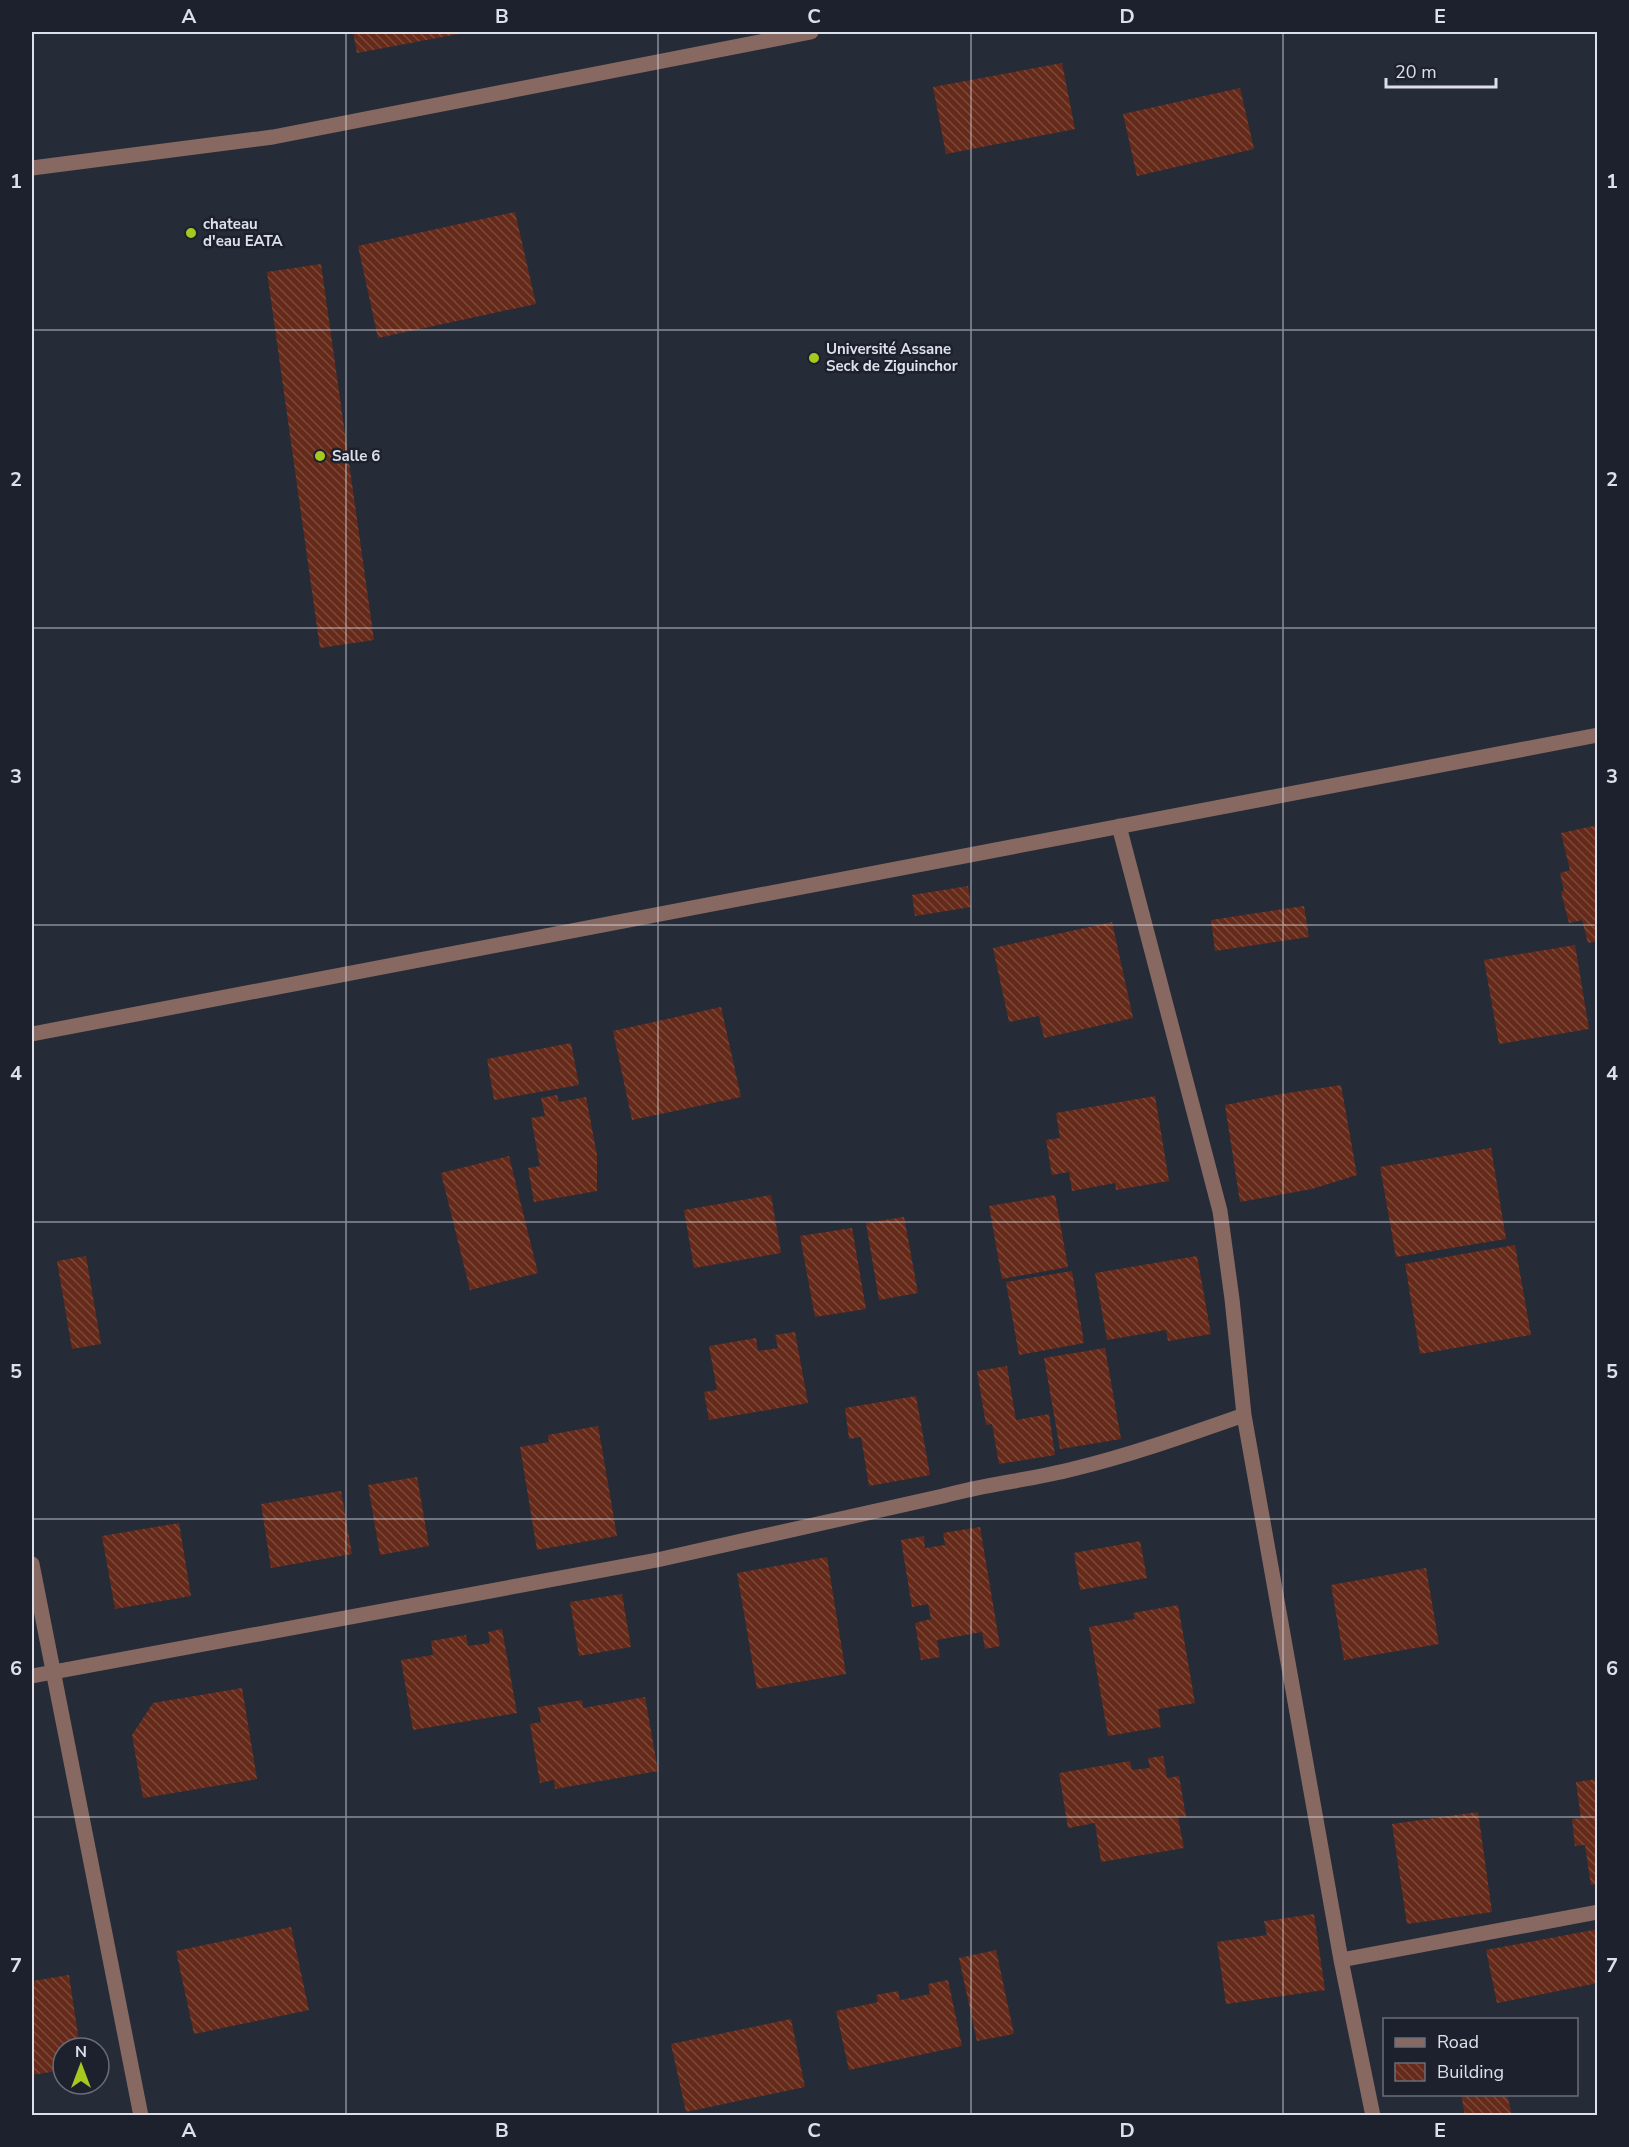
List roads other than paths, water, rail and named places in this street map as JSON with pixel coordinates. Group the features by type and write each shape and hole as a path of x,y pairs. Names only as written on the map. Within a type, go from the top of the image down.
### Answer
{"street":[{"path":"32,168 273,137 811,32"},
{"path":"32,1034 1598,735"},
{"path":"1119,826 1220,1211 1244,1415 1341,1960 1373,2115"},
{"path":"32,1676 657,1560 943,1496 977,1486 1071,1470 1145,1450 1244,1415"},
{"path":"32,1564 141,2115"},
{"path":"1341,1960 1598,1912"}],"place":[{"name":"chateau d'eau EATA","path":"191,233"},
{"name":"Université Assane Seck de Ziguinchor","path":"814,358"},
{"name":"Salle 6","path":"320,456"}]}
